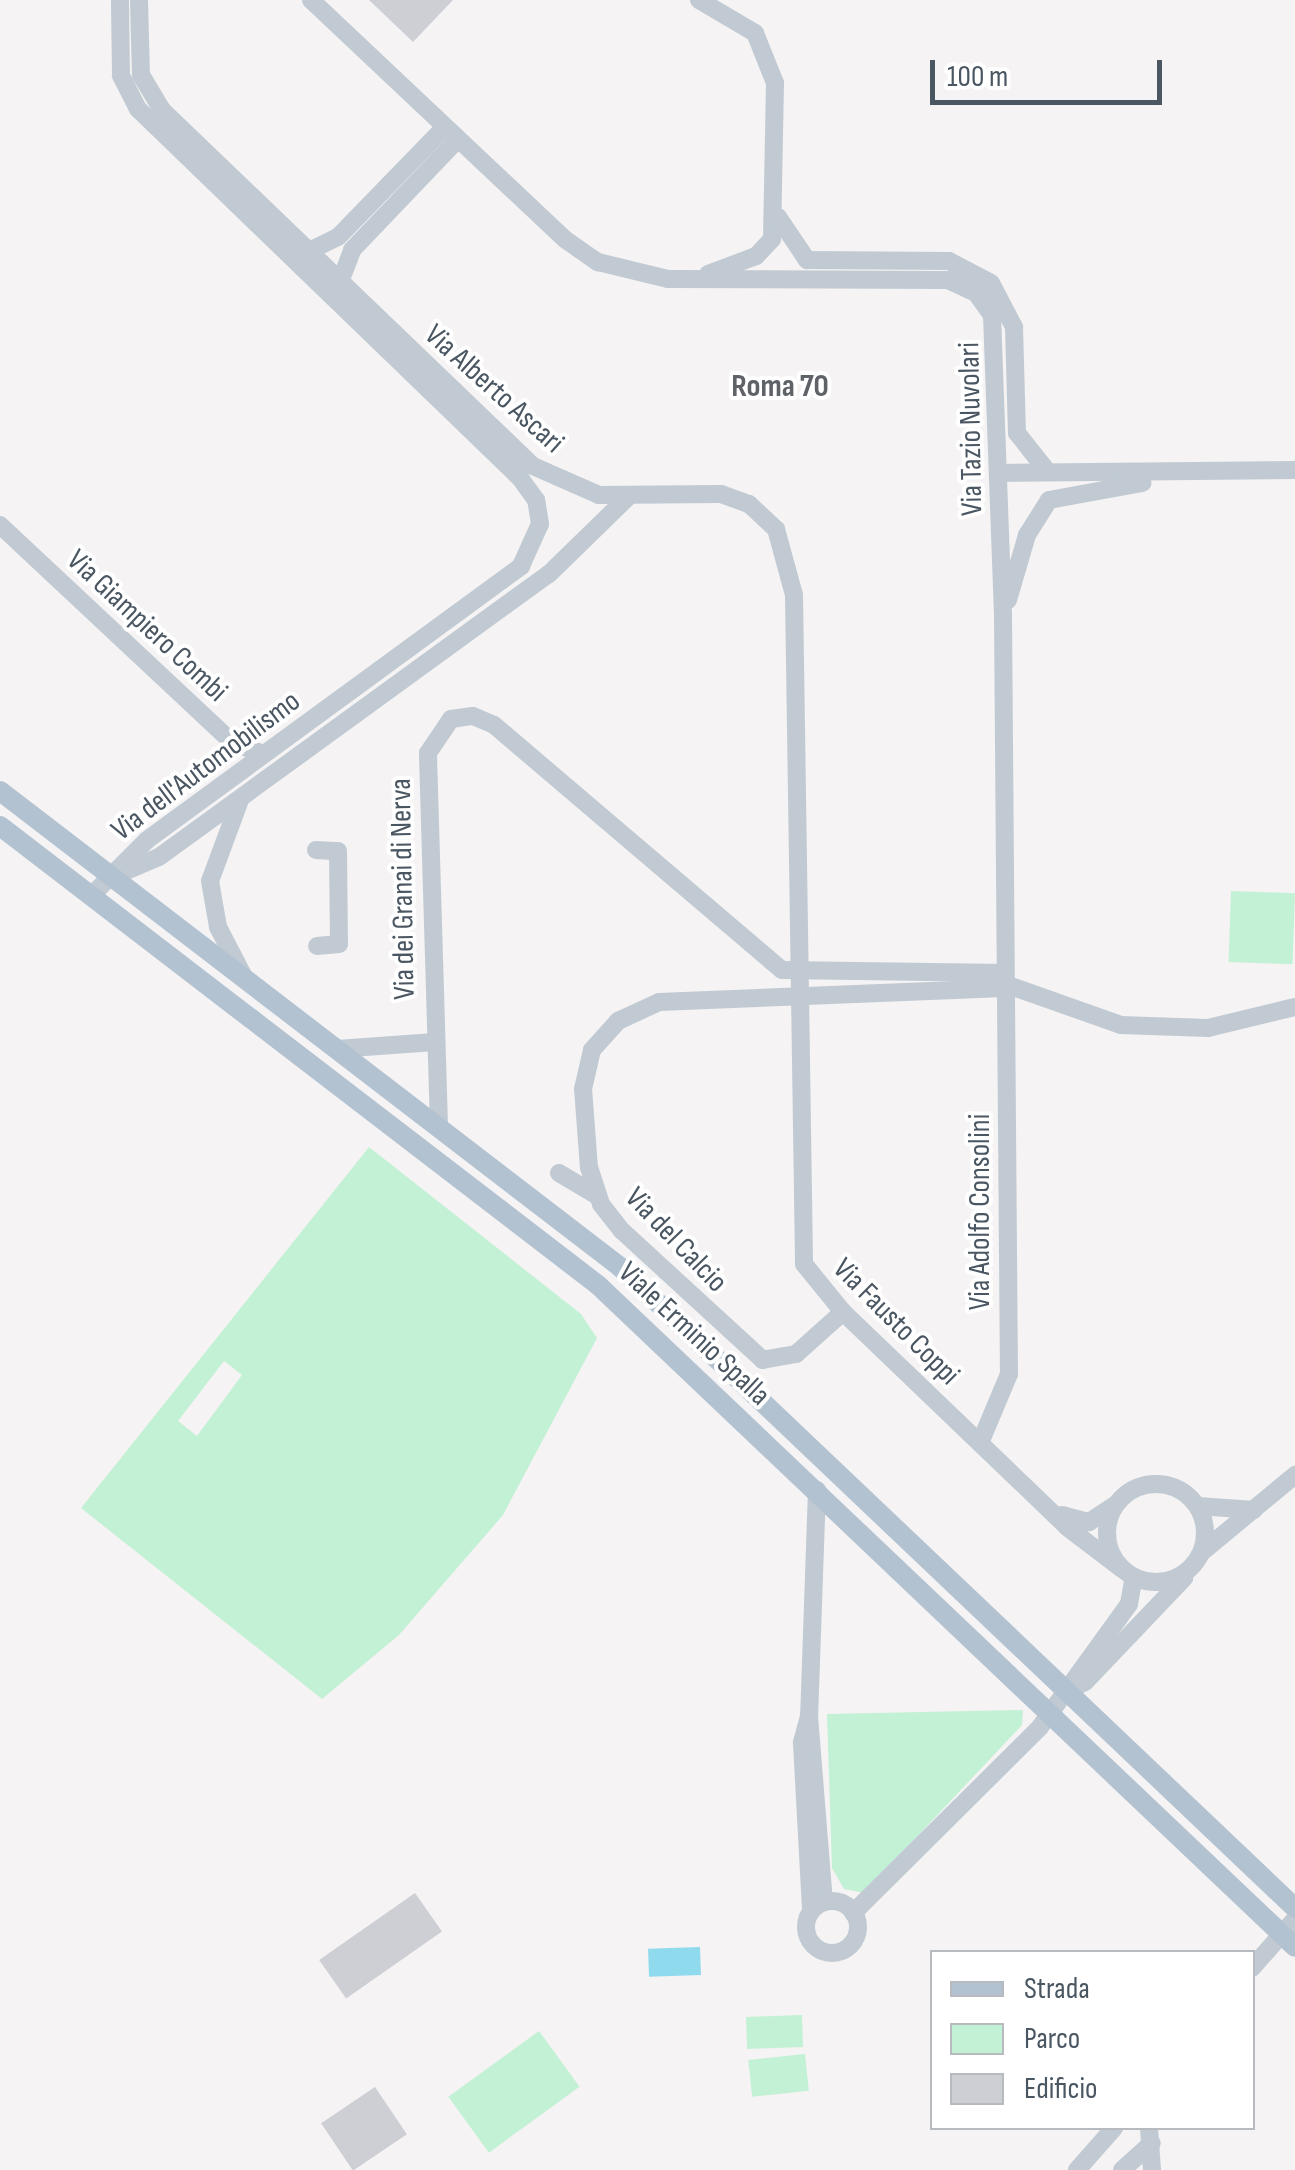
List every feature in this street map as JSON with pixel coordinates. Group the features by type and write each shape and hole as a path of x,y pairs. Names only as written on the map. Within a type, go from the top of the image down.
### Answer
{"main road":[{"name":"Viale Erminio Spalla","path":"0,791 618,1266 1295,1908"},
{"name":"Viale Erminio Spalla","path":"0,826 574,1265 1291,1933"}],"street":[{"name":"Via Alberto Ascari","path":"120,0 146,89 340,282 532,493 540,524 528,559"},
{"name":"Via Alberto Ascari","path":"138,0 130,27 131,100 221,196 429,379 553,480 629,496 740,500 772,524 787,550 796,692 786,970"},
{"name":"Via Tazio Nuvolari","path":"311,0 588,256 648,276 693,279 950,262 991,283 1014,327 1018,433 1048,471"},
{"path":"699,0 755,33 773,66 778,217"},
{"path":"309,251 338,238 452,133"},
{"path":"340,282 352,250 452,133"},
{"path":"221,196 237,180"},
{"name":"Via Tazio Nuvolari","path":"693,279 756,256 778,217 802,256 834,270 938,278 971,289 996,326 1003,616 1005,982"},
{"path":"998,396 1018,433"},
{"path":"1000,473 1048,471 1172,477 1295,470"},
{"name":"Via Tazio Nuvolari","path":"1003,616 1025,540 1049,500 1172,477"},
{"name":"Via dell'Automobilismo","path":"111,877 159,857 496,612 559,565 629,496"},
{"name":"Via Giampiero Combi","path":"0,525 232,742 264,754"},
{"name":"Via dell'Automobilismo","path":"111,877 147,840 528,559"},
{"path":"482,595 496,612"},
{"path":"414,646 426,663"},
{"name":"Via dei Granai di Nerva","path":"439,1126 428,753 437,732 463,716 486,720 786,970"},
{"name":"Via dell'Automobilismo","path":"241,797 210,881 218,926 243,976"},
{"path":"44,860 60,838"},
{"path":"316,850 338,844 340,950 317,946"},
{"path":"92,896 111,877"},
{"path":"786,970 1005,982 1121,1026 1208,1028 1295,1007"},
{"name":"Via Fausto Coppi","path":"786,970 796,996 800,1245 813,1280 1033,1494 1128,1573"},
{"path":"796,996 1005,982"},
{"name":"Via Adolfo Consolini","path":"980,1443 1009,1374 1005,982"},
{"name":"Via del Calcio","path":"796,996 644,1006 612,1026 586,1063 584,1116 596,1194 622,1231 759,1358 793,1356 842,1312"},
{"path":"337,1049 435,1042"},
{"path":"559,1172 596,1194"},
{"path":"801,1474 819,1455"},
{"path":"1066,1691 1092,1675 1201,1553 1295,1475"},
{"path":"818,1906 854,1913 882,1893 1066,1691 1129,1604 1128,1573 1107,1538 1114,1506 1155,1483 1182,1490 1198,1506 1254,1510"},
{"path":"816,1490 809,1716 818,1906 810,1942 832,1953 853,1942 854,1913"},
{"name":"Via Fausto Coppi","path":"1033,1494 1080,1522 1114,1506"},
{"path":"1198,1506 1201,1553"},
{"path":"1128,1573 1161,1582 1186,1573"},
{"path":"1255,1965 1291,1933"},
{"path":"1086,2167 1113,2130"},
{"path":"1122,2170 1150,2135"},
{"path":"1150,2135 1152,2170"}],"green space":[{"path":"1231,891 1295,893 1292,964 1229,962"},
{"path":"369,1147 581,1314 597,1338 503,1515 399,1635 322,1699 81,1508","holes":["224,1361 242,1375 197,1436 178,1421"]},
{"path":"1023,1710 1022,1725 864,1893 844,1889 832,1868 827,1714"},
{"path":"802,2015 803,2047 747,2049 746,2017"},
{"path":"539,2031 580,2087 489,2153 448,2097"},
{"path":"805,2054 809,2091 752,2097 748,2060"}],"water":[{"path":"700,1947 701,1975 649,1977 648,1949"}],"building":[{"path":"369,0 453,0 413,42"},
{"path":"415,1893 442,1932 346,1999 319,1960"},
{"path":"375,2087 407,2134 353,2170 321,2123"}],"district":[{"name":"Roma 70","path":"780,387"}]}
